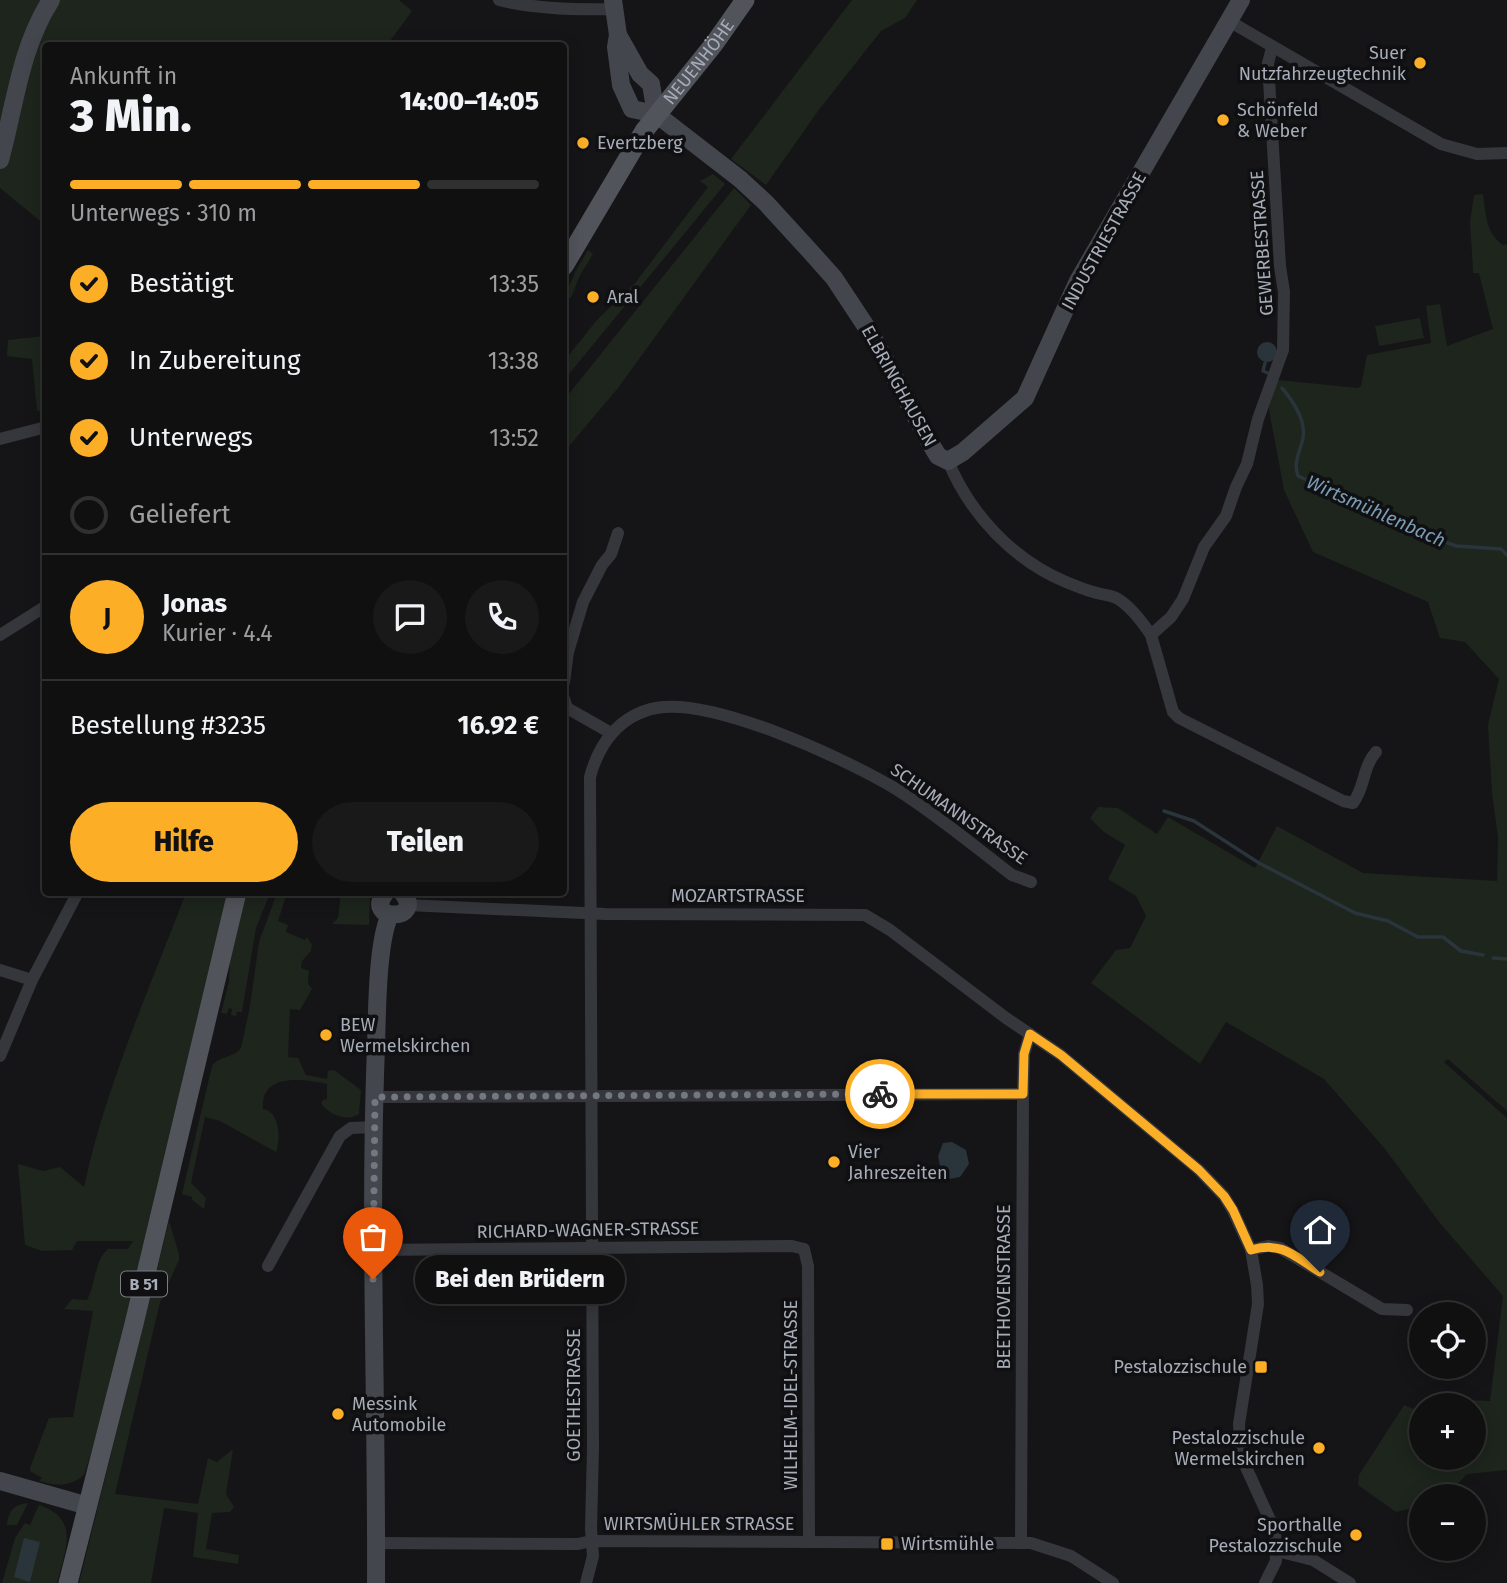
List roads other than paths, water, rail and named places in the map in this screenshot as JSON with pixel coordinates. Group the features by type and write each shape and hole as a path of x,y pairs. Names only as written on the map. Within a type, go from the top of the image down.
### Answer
{"main road":[{"path":"0,160 28,47 51,0"},
{"name":"NEUENHÖHE","path":"567,261 656,114 714,44 745,0"},
{"name":"INDUSTRIESTRASSE","path":"948,461 963,452 1022,402 1028,393 1082,274 1241,0"},
{"path":"614,5 618,35 640,74 651,84 656,114"},
{"name":"ELBRINGHAUSEN","path":"618,35 616,47 621,85 632,109 656,114 740,180 766,204 834,278 871,334 929,442 938,456 948,461"},
{"name":"B 51","path":"68,1583 134,1324 236,896"},
{"path":"383,896 381,907 390,915 401,914 404,899"},
{"path":"376,1583 372,1250 374,1127 378,999 385,928 390,915"},
{"path":"0,1481 88,1506"}],"street":[{"path":"499,0 586,10 614,5"},
{"path":"1228,22 1441,144 1469,153 1507,153"},
{"name":"GEWERBESTRASSE","path":"1151,635 1166,623 1177,609 1204,547 1226,516 1247,464 1253,436 1283,350 1285,316 1268,64 1272,48"},
{"path":"0,439 42,429"},
{"name":"ELBRINGHAUSEN","path":"948,461 963,494 976,511 1030,563 1055,577 1095,593 1115,597 1151,635 1173,712 1187,724 1343,801 1353,803 1357,798 1367,763 1376,752"},
{"path":"567,660 583,602 602,565 611,554 618,533"},
{"path":"0,635 42,609"},
{"name":"SCHUMANNSTRASSE","path":"591,912 590,777 600,748 611,733 638,713 670,706 715,713 761,727 827,754 878,779 1012,875 1031,883"},
{"path":"567,708 611,733"},
{"path":"0,1056 32,980 76,896"},
{"name":"MOZARTSTRASSE","path":"404,899 591,912 865,915 890,930 1061,1055 1199,1170 1224,1196 1251,1250 1258,1304 1241,1402 1240,1442 1245,1465 1272,1522 1277,1551"},
{"name":"GOETHESTRASSE","path":"586,1583 593,1556 591,912"},
{"path":"0,970 32,980"},
{"name":"BEETHOVENSTRASSE","path":"1021,1542 1023,1094 1024,1054 1030,1034"},
{"path":"375,1097 1023,1094"},
{"path":"268,1266 340,1136 351,1128 374,1127"},
{"name":"RICHARD-WAGNER-STRASSE","path":"372,1250 793,1246 804,1249"},
{"path":"1251,1250 1268,1246 1280,1248 1382,1309 1407,1310"},
{"name":"WILHELM-IDEL-STRASSE","path":"804,1249 808,1266 809,1541"},
{"path":"1021,1542 1039,1544 1071,1556 1113,1583"},
{"name":"WIRTSMÜHLER STRASSE","path":"376,1543 1021,1542"},
{"path":"1265,1583 1276,1561 1277,1551 1304,1556 1350,1583"}],"waterway":[{"name":"Wirtsmühlenbach","path":"1265,363 1263,371 1270,374"},
{"name":"Wirtsmühlenbach","path":"1282,388 1303,424 1303,438 1297,462 1298,476 1414,530 1456,546 1501,549 1507,555"},
{"path":"1164,811 1194,821 1259,863 1355,913 1388,921 1418,937 1443,937 1461,951 1483,955"},
{"path":"1493,958 1507,959"}],"place":[{"name":"Suer Nutzfahrzeugtechnik","path":"1420,63"},
{"name":"Schönfeld & Weber","path":"1223,120"},
{"name":"Evertzberg","path":"583,143"},
{"name":"Aral","path":"593,297"},
{"name":"BEW Wermelskirchen","path":"326,1035"},
{"name":"Vier Jahreszeiten","path":"834,1162"},
{"name":"Bei den Brüdern","path":"373,1279"},
{"name":"Pestalozzischule","path":"1261,1367"},
{"name":"Messink Automobile","path":"338,1414"},
{"name":"Pestalozzischule Wermelskirchen","path":"1319,1448"},
{"name":"Sporthalle Pestalozzischule","path":"1356,1535"},
{"name":"Wirtsmühle","path":"887,1544"}]}
